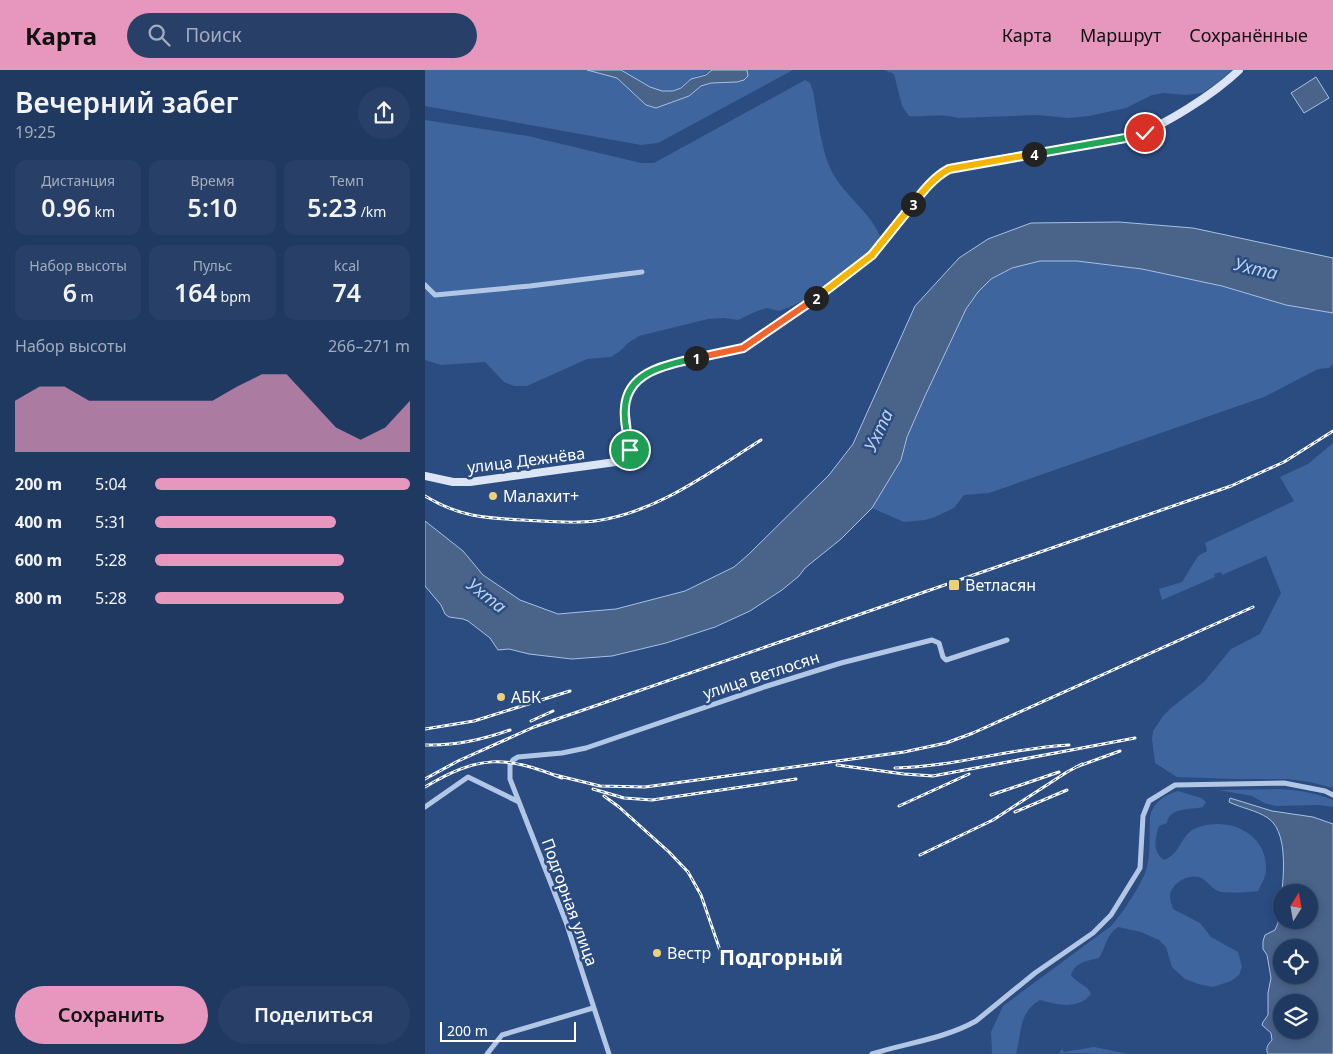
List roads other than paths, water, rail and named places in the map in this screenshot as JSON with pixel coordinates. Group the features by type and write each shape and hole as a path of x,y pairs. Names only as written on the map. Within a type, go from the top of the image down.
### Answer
{"street":[{"name":"улица Дежнёва","path":"425,476 453,482 481,481 623,461 628,457 630,450 625,406 628,395 638,379 659,367 743,348 769,331 840,281 872,255 923,192 943,172 961,166 1121,139 1145,133 1200,100 1239,70"},
{"path":"425,285 435,295 530,286 642,272"},
{"name":"улица Ветлосян","path":"513,760 521,756 562,753 586,748 678,715 841,663 932,640 939,642 943,657 946,660 1007,640"},
{"name":"Подгорная улица","path":"513,760 509,767 509,773 566,922 609,1054"},
{"path":"425,807 468,777 519,802"},
{"path":"872,1054 955,1031 976,1021 1035,973 1093,932 1111,914 1140,868 1143,816 1149,801 1175,785 1284,783 1325,791 1333,795"},
{"path":"487,1054 502,1035 593,1008"}],"water":[{"path":"587,70 621,70 650,87 662,91 673,91 681,88 691,79 706,75 712,70 747,70 748,76 744,80 737,82 711,83 701,86 689,96 656,108 646,105 617,78"},
{"path":"1316,77 1329,98 1304,113 1291,93"},
{"name":"Ухта","path":"1119,222 1193,228 1333,258 1333,313 1286,305 1222,286 1142,269 1077,261 1040,261 1012,268 991,279 978,292 966,309 907,437 901,460 872,508 841,539 805,568 799,576 782,590 750,611 715,627 666,643 612,656 572,659 529,654 509,649 498,650 490,638 468,621 449,617 445,614 441,605 425,586 425,521 463,551 483,575 520,600 558,614 616,609 685,591 734,567 829,475 853,444 915,306 959,258 988,239 1031,223"},
{"path":"1230,798 1272,811 1313,817 1333,824 1333,1054 1268,1054 1267,1052 1267,1047 1272,1040 1271,1033 1262,1025 1268,1015 1268,993 1271,978 1267,955 1263,949 1263,941 1265,935 1275,929 1318,929 1318,884 1282,884 1283,852 1281,838 1276,826 1263,815 1229,802"}],"railway":[{"path":"425,779 458,761 534,727 1231,486 1284,462 1333,431"},
{"path":"425,496 461,512 484,517 559,522 595,521 618,517 661,500 702,478 761,440"},
{"path":"555,775 600,786 645,787 904,752 946,743 973,733 1253,607"},
{"path":"425,729 474,721 570,691"},
{"path":"531,721 553,711"},
{"path":"425,745 468,742 510,730"},
{"path":"837,765 933,776 1135,738"},
{"path":"895,768 917,767 1069,745"},
{"path":"1076,767 1120,751"},
{"path":"425,787 461,769 492,762 524,765 562,778"},
{"path":"920,855 993,820 1082,764"},
{"path":"991,795 1059,772"},
{"path":"899,806 969,774"},
{"path":"593,789 624,798 652,800 796,779"},
{"path":"1015,812 1067,790"},
{"path":"604,796 669,852 688,872 701,895 722,956"}],"place":[{"name":"Малахит+","path":"493,496"},
{"name":"Ветласян","path":"954,585"},
{"name":"АБК","path":"501,697"},
{"name":"Вестр","path":"657,953"}],"district":[{"name":"Подгорный","path":"781,957"}]}
